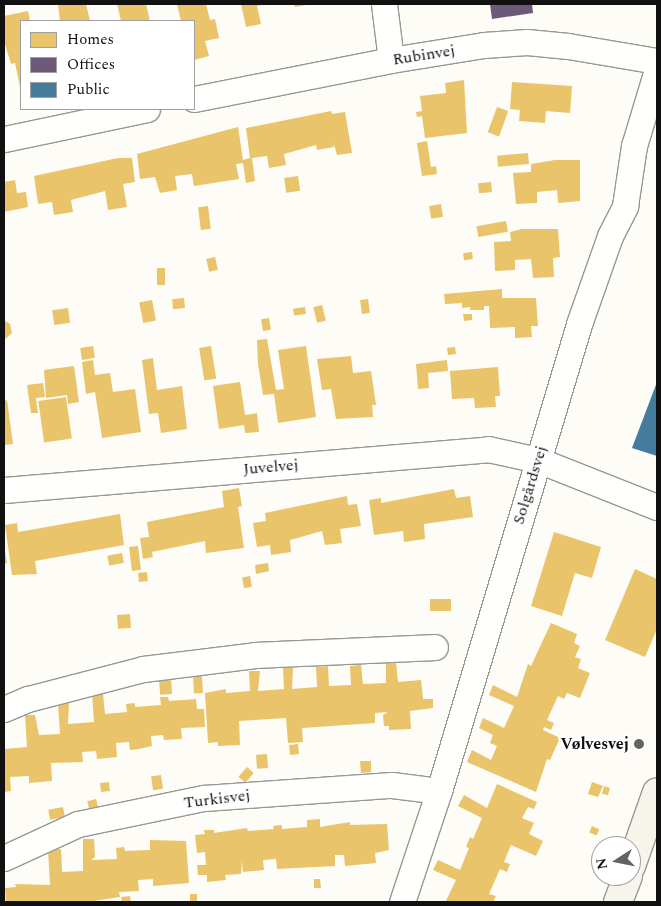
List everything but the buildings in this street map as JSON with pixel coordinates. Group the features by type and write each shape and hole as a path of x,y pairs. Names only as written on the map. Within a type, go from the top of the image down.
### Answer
{"main road":[{"path":"641,838 657,792"},
{"path":"618,902 624,886"}],"street":[{"path":"384,4 391,60"},
{"name":"Rubinvej","path":"195,100 391,60 484,45 527,42 657,61"},
{"name":"Solgårdsvej","path":"402,902 439,790 579,324 610,236 625,206 634,146 657,70"},
{"path":"4,139 142,110"},
{"name":"Juvelvej","path":"4,490 488,449 538,460"},
{"path":"538,460 657,507"},
{"path":"4,709 28,698 143,669 254,655 435,647"},
{"name":"Turkisvej","path":"4,858 78,824 204,798 392,786 439,790"}],"place":[{"name":"Vølvesvej","path":"639,744"}]}
